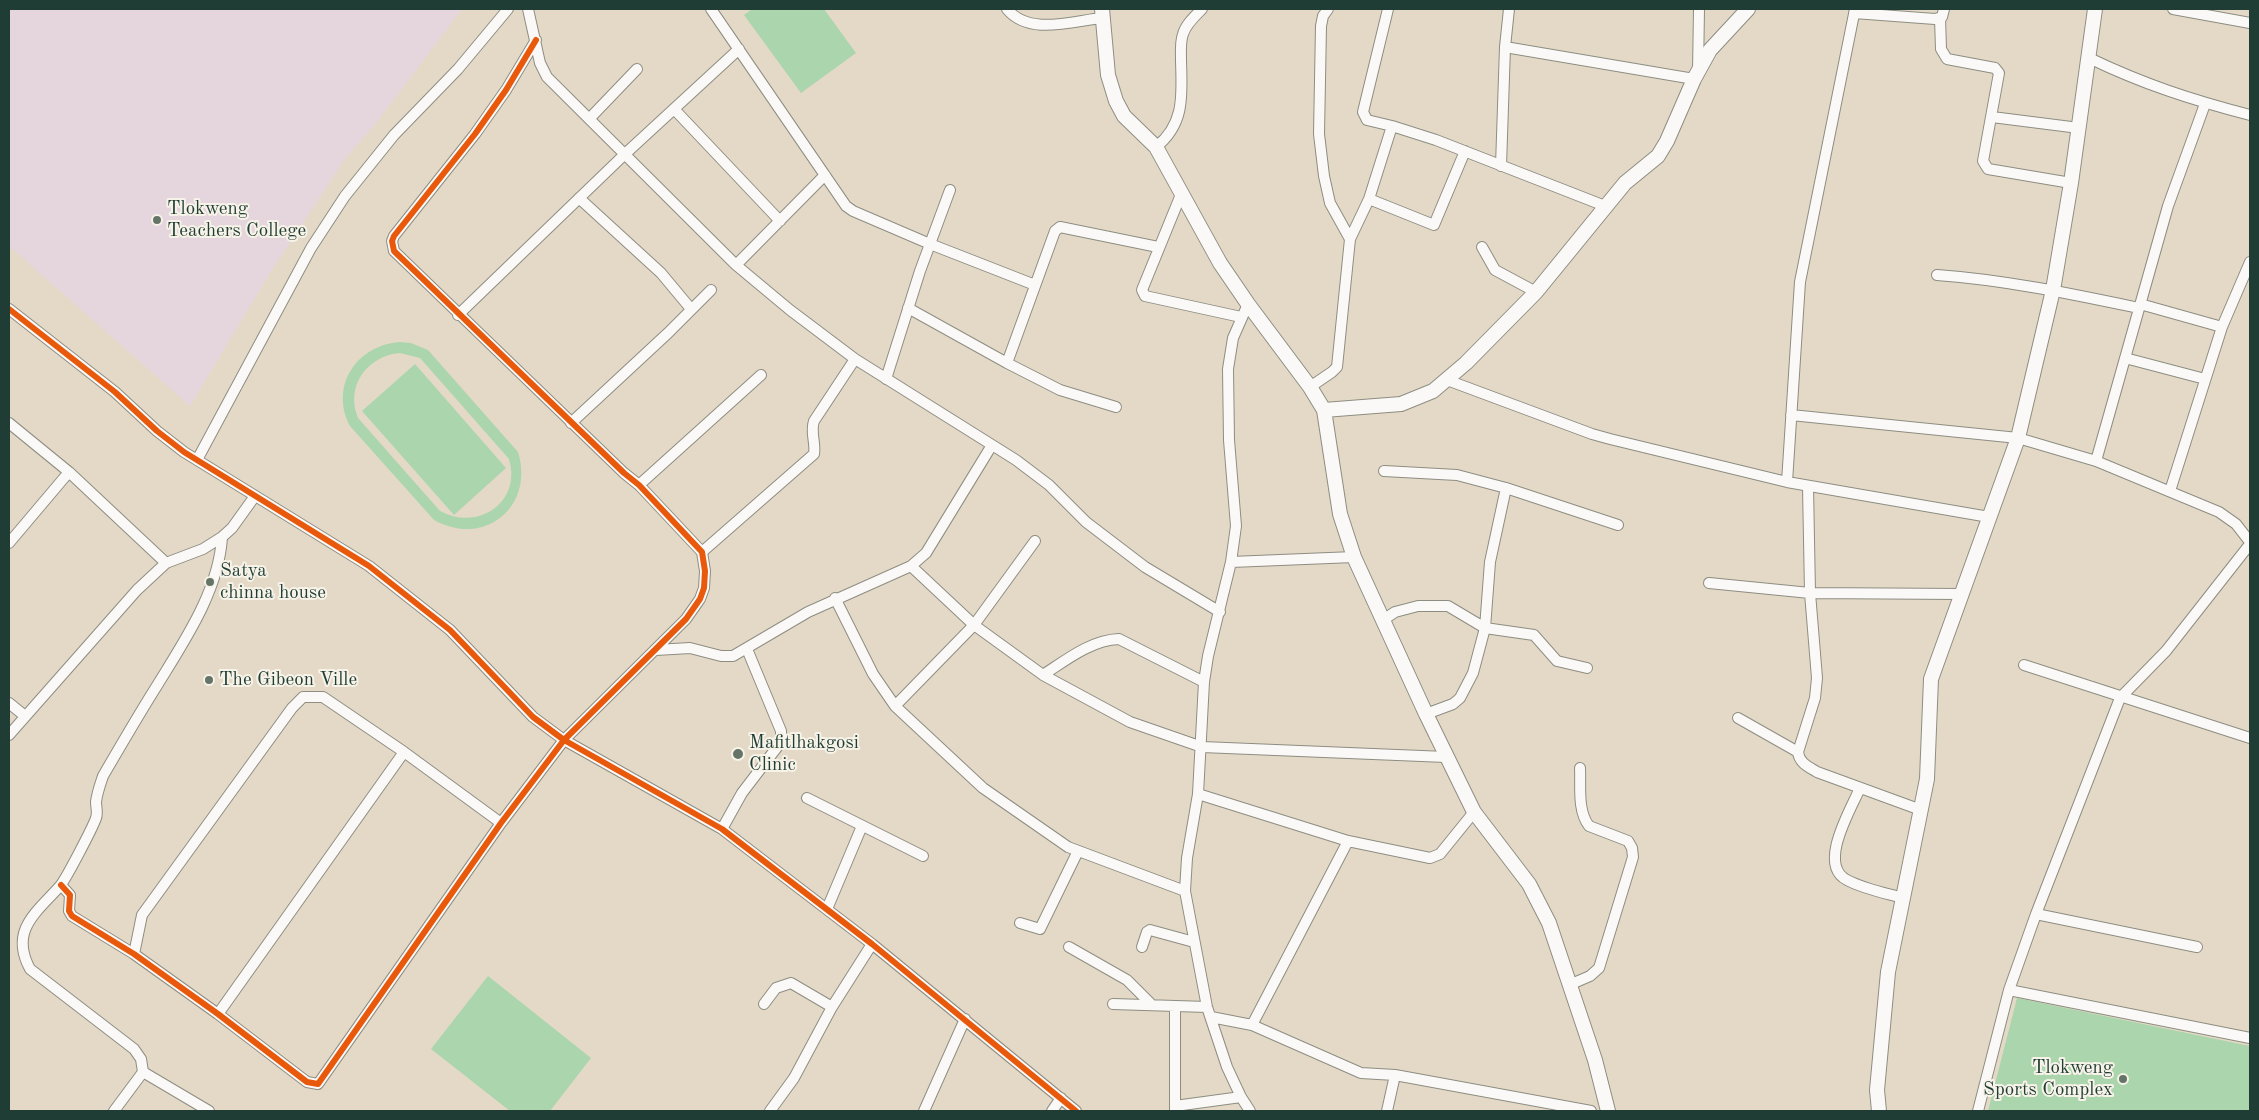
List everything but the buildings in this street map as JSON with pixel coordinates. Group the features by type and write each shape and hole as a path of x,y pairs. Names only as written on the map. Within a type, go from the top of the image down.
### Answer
{"street":[{"path":"197,460 307,256 345,196 394,135 458,69 508,9"},
{"path":"528,9 540,63 547,77 736,265 790,310 855,359 992,445 1049,485 1086,522 1145,568 1220,612"},
{"path":"711,9 846,206 852,211 930,244 1035,285"},
{"path":"1006,9 1018,20 1042,25 1102,13 1108,75 1116,101 1124,116 1156,147 1182,192 1244,310 1310,387 1324,410 1340,514 1354,557 1446,757 1474,812 1529,884 1549,923 1576,982 1608,1111"},
{"path":"1156,147 1166,140 1179,118 1182,102 1181,42 1186,26 1202,9"},
{"path":"1328,9 1323,16 1321,26 1319,134 1330,203 1350,239"},
{"path":"1388,9 1362,112 1367,120 1392,126 1465,151 1605,206"},
{"path":"1501,166 1505,47 1510,9"},
{"path":"1696,76 1699,9"},
{"path":"1324,410 1402,404 1433,391 1447,380 1536,292 1629,179 1658,156 1710,50 1748,9"},
{"path":"1879,1111 1877,1090 1888,972 1928,772 1931,679 2018,438 2053,290 2071,183 2095,9"},
{"path":"2174,9 2250,23"},
{"path":"1787,482 1800,282 1854,11 1942,14 1941,49 1947,59 1995,68 1998,71 1999,76 1983,161 1986,168 2071,183"},
{"path":"61,885 70,895 70,911 72,916 134,954 218,1014 307,1082 314,1084 322,1081 501,823 564,740 686,619 700,599 704,588 705,571 702,552 639,485 624,473 396,256 392,241 394,236 475,134 506,90 536,40"},
{"path":"1505,47 1696,76"},
{"path":"458,315 625,154 738,49"},
{"path":"2089,58 2135,80 2205,104 2250,115"},
{"path":"590,118 637,70"},
{"path":"2096,461 2168,206 2205,104"},
{"path":"674,109 780,221"},
{"path":"1992,117 2079,128"},
{"path":"1310,387 1337,367 1350,239 1369,199 1392,126"},
{"path":"1369,199 1434,225 1465,151"},
{"path":"736,265 825,174"},
{"path":"886,378 908,308 950,190"},
{"path":"1182,192 1158,246 1142,290 1144,295 1244,310"},
{"path":"579,198 661,273 691,309"},
{"path":"1007,363 1055,231 1060,227 1158,246"},
{"path":"1482,247 1495,270 1536,292"},
{"path":"2170,490 2222,327 2246,284 2250,262"},
{"path":"1938,274 1977,277 2140,306 2222,327"},
{"path":"571,423 668,333 711,290"},
{"path":"908,308 1060,390 1116,407"},
{"path":"9,310 115,392 157,431 197,460 369,566 450,630 533,717 564,740 722,829 872,944 1076,1111"},
{"path":"1244,310 1233,338 1228,369 1228,440 1236,526 1231,562 1208,656 1204,682 1198,794 1187,858 1185,891 1209,1012 1228,1067 1241,1097 1250,1111"},
{"path":"2125,358 2205,379"},
{"path":"702,552 814,454 816,445 812,426 814,421 855,359"},
{"path":"639,485 761,375"},
{"path":"1447,380 1592,434 1787,482 1989,517"},
{"path":"1791,415 2018,438 2096,461 2170,490 2219,512 2236,524 2250,543 2166,651 2120,698 2036,914 2009,990 1978,1111"},
{"path":"9,424 70,472 166,563"},
{"path":"656,650 690,648 721,656 733,656 835,598 911,566 926,553 992,445"},
{"path":"1384,470 1457,475 1506,488 1618,525"},
{"path":"9,543 70,472"},
{"path":"1808,486 1810,593 1817,678 1815,698 1798,757 1817,772 1921,810"},
{"path":"1426,714 1453,704 1460,698 1473,673 1485,628 1490,562 1506,488"},
{"path":"9,735 137,590 166,563 203,549 222,538 232,528 255,496"},
{"path":"209,1111 143,1072 140,1059 134,1049 30,969 22,950 24,934 30,918 39,906 61,885 97,816 97,793 103,776 184,643 212,585 222,538"},
{"path":"895,706 974,625 1035,541"},
{"path":"1231,562 1354,557"},
{"path":"911,566 974,625 1043,674 1130,722 1202,747 1446,757"},
{"path":"1709,583 1810,593 1961,594"},
{"path":"835,598 873,674 895,706 983,788 1068,847 1185,891"},
{"path":"1383,620 1395,612 1418,606 1448,606 1485,628 1534,635 1557,661 1587,668"},
{"path":"1043,674 1089,646 1108,639 1119,639 1204,682"},
{"path":"722,829 742,793 781,742 781,731 747,649"},
{"path":"2024,666 2250,738"},
{"path":"134,954 142,914 292,708 303,697 323,697 404,752 501,823"},
{"path":"9,703 25,716"},
{"path":"1738,718 1798,752"},
{"path":"218,1014 404,752"},
{"path":"1576,982 1590,976 1599,968 1633,853 1628,841 1589,826 1585,821 1582,812 1580,768"},
{"path":"1860,788 1835,845 1836,865 1846,880 1903,898"},
{"path":"1198,794 1348,841 1415,856 1435,857 1444,850 1474,812"},
{"path":"807,798 922,856"},
{"path":"827,909 862,826"},
{"path":"1252,1025 1348,841"},
{"path":"1020,923 1040,929 1078,850"},
{"path":"2036,914 2197,947"},
{"path":"1142,947 1147,932 1150,930 1194,942"},
{"path":"770,1111 794,1078 832,1007 872,944"},
{"path":"1069,947 1127,980 1152,1005"},
{"path":"764,1004 776,988 792,983 832,1007"},
{"path":"2009,990 2250,1038"},
{"path":"1113,1004 1175,1006 1209,1012 1252,1025 1361,1073 1395,1075 1591,1111"},
{"path":"1175,1006 1175,1109 1241,1097"},
{"path":"924,1111 965,1019"},
{"path":"114,1111 143,1072"},
{"path":"1386,1111 1395,1075"},
{"path":"1052,1111 1061,1098"}],"shaded area":[{"name":"Tlokweng Teachers College","path":"9,9 462,9 376,123 345,159 270,273 190,406 9,246"}],"green space":[{"path":"752,9 824,9 856,53 801,93 744,15"},
{"path":"400,342 411,343 428,350 518,452 521,472 519,490 512,505 501,517 487,525 471,529 453,527 434,520 350,426 344,411 343,396 345,383 351,370 360,359 371,351 385,345","holes":["400,353 420,358 509,459 511,474 509,488 503,500 494,509 482,515 469,518 454,517 440,511 358,418 354,395 357,384 369,366 388,355"]},
{"path":"415,364 506,468 454,515 362,411"},
{"path":"488,976 591,1058 550,1111 510,1111 431,1049"},
{"name":"Tlokweng Sports Complex","path":"2017,998 2250,1046 2250,1111 1988,1111"}],"cycle path":[{"path":"61,885 70,895 69,911 72,916 134,954 218,1014 307,1082 318,1084 501,823 564,740 686,619 700,599 704,588 705,571 702,552 639,485 624,473 394,251 392,241 394,236 475,134 506,90 536,40"},
{"path":"9,309 115,392 157,431 184,452 369,566 450,630 533,717 564,740 722,829 872,944 1076,1111"}],"place":[{"name":"Tlokweng Teachers College","path":"157,220"},
{"name":"Satya chinna house","path":"210,582"},
{"name":"The Gibeon Ville","path":"209,680"},
{"name":"Mafitlhakgosi Clinic","path":"738,754"},
{"name":"Tlokweng Sports Complex","path":"2123,1079"}]}
